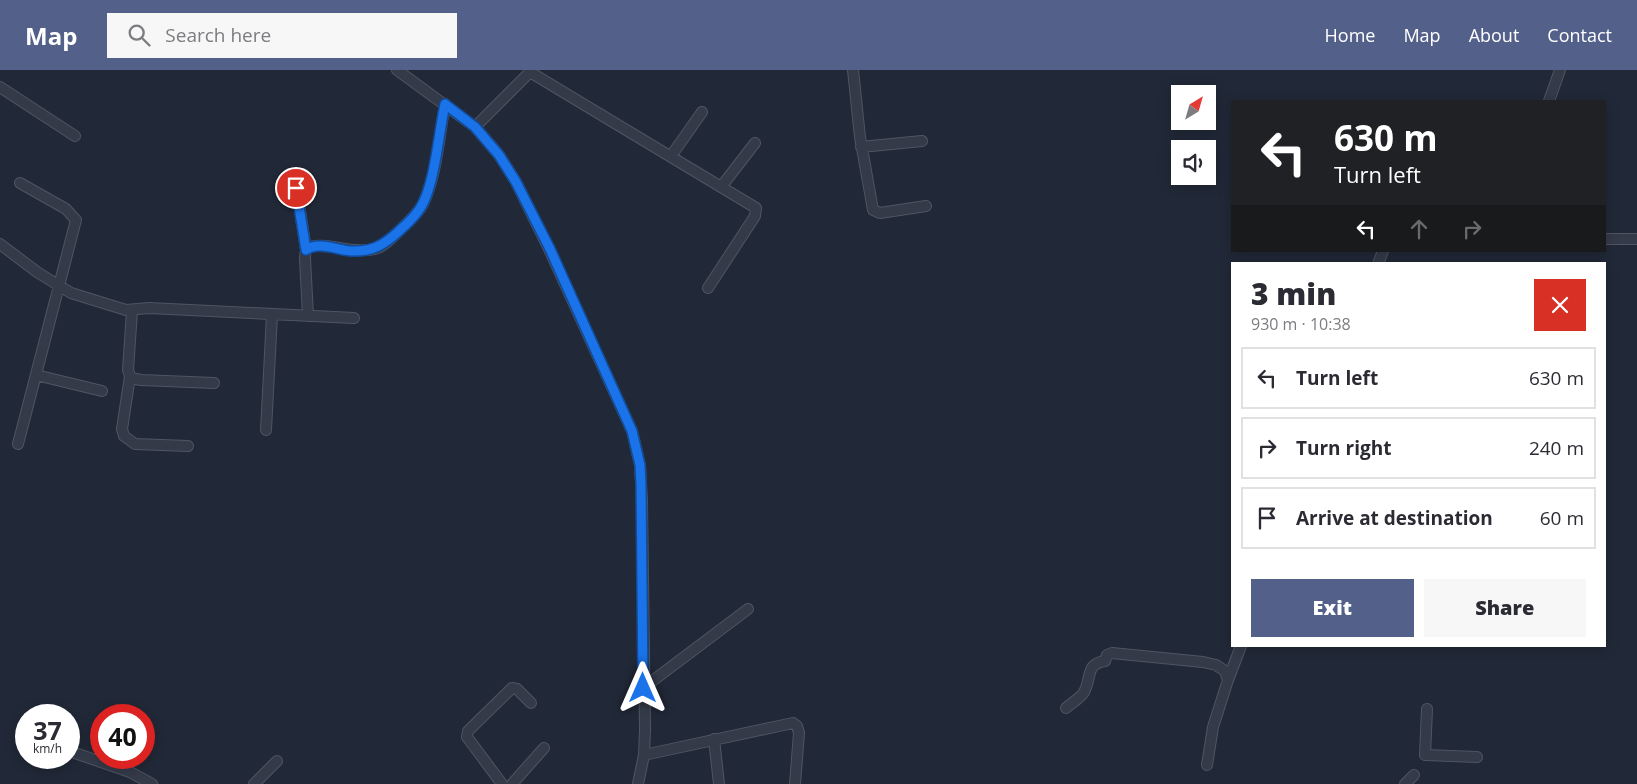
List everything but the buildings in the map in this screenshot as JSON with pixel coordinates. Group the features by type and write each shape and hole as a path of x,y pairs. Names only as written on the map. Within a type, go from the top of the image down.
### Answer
{"street":[{"path":"397,70 475,127 499,155 516,182 550,249 632,431 640,465 641,484 644,755 638,784"},
{"path":"853,70 861,147 871,206 874,212 880,213 926,206"},
{"path":"1549,100 1560,70"},
{"path":"475,127 531,71 754,207 756,213 708,288"},
{"path":"0,87 75,136"},
{"path":"306,250 321,246 351,251 374,248 386,243 406,224 422,206 430,185 445,104"},
{"path":"671,156 702,112"},
{"path":"861,147 922,141"},
{"path":"721,187 755,143"},
{"path":"296,176 297,200 306,250 308,316"},
{"path":"18,444 76,220 66,209 20,183"},
{"path":"1606,239 1637,239"},
{"path":"0,244 58,286 71,292 132,311 149,308 354,318"},
{"path":"132,311 128,370 130,376 122,429 124,436 135,444 188,446"},
{"path":"266,430 272,315"},
{"path":"36,376 102,390"},
{"path":"130,376 133,379 140,380 214,382"},
{"path":"643,688 748,609"},
{"path":"1207,766 1211,734 1241,647"},
{"path":"1066,708 1084,692 1092,667 1097,662 1105,661 1107,655 1112,653 1216,665 1225,671 1228,680"},
{"path":"502,784 470,741 468,731 512,688 517,689 531,703"},
{"path":"1427,708 1425,756 1477,757"},
{"path":"644,755 793,723 799,733 795,784"},
{"path":"714,739 719,784"},
{"path":"512,784 544,748"},
{"path":"80,755 130,772 152,784"},
{"path":"254,784 277,761"},
{"path":"1405,784 1414,776"}],"route":[{"path":"296,188 306,250 321,246 351,251 368,250 380,247 406,224 422,206 430,185 445,104 475,127 499,155 516,182 550,249 615,391 637,448 642,500 643,688"}]}
